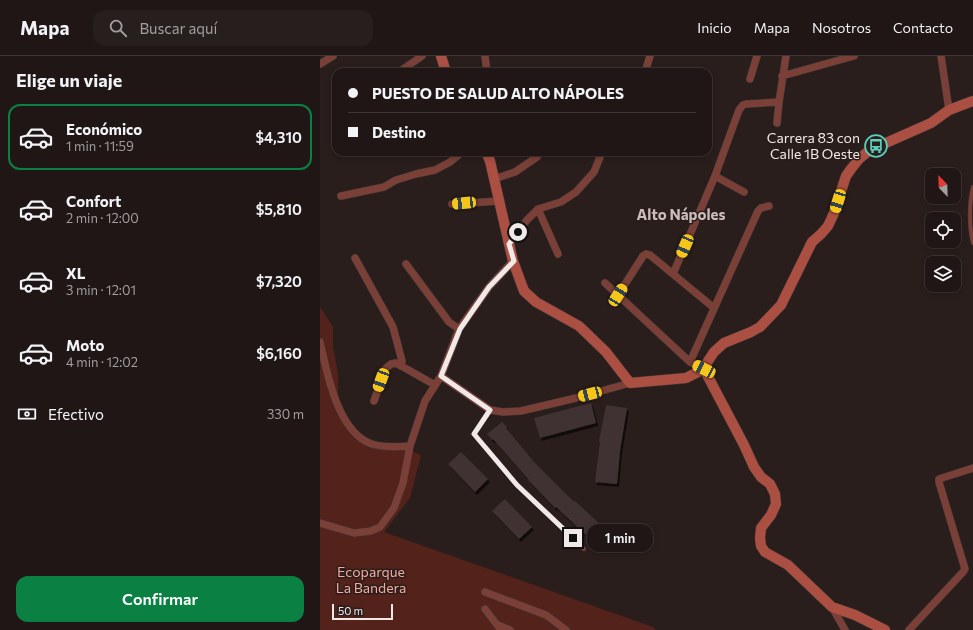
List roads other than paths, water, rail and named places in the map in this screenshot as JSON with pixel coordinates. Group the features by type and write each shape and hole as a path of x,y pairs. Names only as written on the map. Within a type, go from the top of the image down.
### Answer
{"street":[{"path":"320,64 333,56"},
{"path":"405,68 422,56"},
{"path":"441,56 445,68"},
{"path":"485,56 486,68"},
{"path":"646,68 650,56"},
{"path":"750,79 757,56"},
{"path":"778,123 782,76 786,56"},
{"path":"782,76 854,56"},
{"path":"941,56 949,110"},
{"path":"441,376 490,410 503,412 520,411 576,398 630,383 686,378 704,369 714,352 724,344 760,327 781,305 812,242 828,226 834,213 846,176 859,159 870,150 931,123 949,110 973,101"},
{"path":"673,274 715,176 739,110 746,104 779,102"},
{"path":"341,196 384,187 396,180 435,170 450,162 457,156"},
{"path":"488,156 500,201 509,244 524,291 536,302 579,326 606,352 630,383"},
{"path":"509,244 527,220 538,209 561,202 576,192 594,172 600,156"},
{"path":"494,179 515,172 537,157"},
{"path":"715,176 744,192"},
{"path":"452,204 500,201"},
{"path":"690,362 759,209 769,206"},
{"path":"538,209 558,254"},
{"path":"618,295 646,254 650,255 714,308"},
{"path":"355,258 393,327 402,361 401,366"},
{"path":"320,523 354,533 371,531 380,527 394,508 403,483 410,446 426,401 441,376 460,329 489,287 514,261"},
{"path":"406,264 449,322 460,329"},
{"path":"605,283 690,362 704,369 754,467 760,477 770,484 775,494 776,504 761,528 761,546 765,552 788,565 832,606 844,630"},
{"path":"320,342 330,385 338,406 350,427 359,437 368,443 388,447 410,446"},
{"path":"374,401 385,369 391,364 401,366 435,385"},
{"path":"909,630 965,569 939,479 973,468"},
{"path":"485,592 546,615 566,630"},
{"path":"832,606 855,615 885,630"},
{"path":"485,609 500,628 510,630"}],"lane":[{"path":"973,186 970,211 971,235 973,243"},
{"path":"490,410 474,434 517,485 584,549"}],"place":[{"name":"Carrera 83 con Calle 1B Oeste","path":"876,146"}],"district":[{"name":"Alto Nápoles","path":"681,215"}],"park label":[{"name":"Ecoparque La Bandera","path":"371,580"}]}
